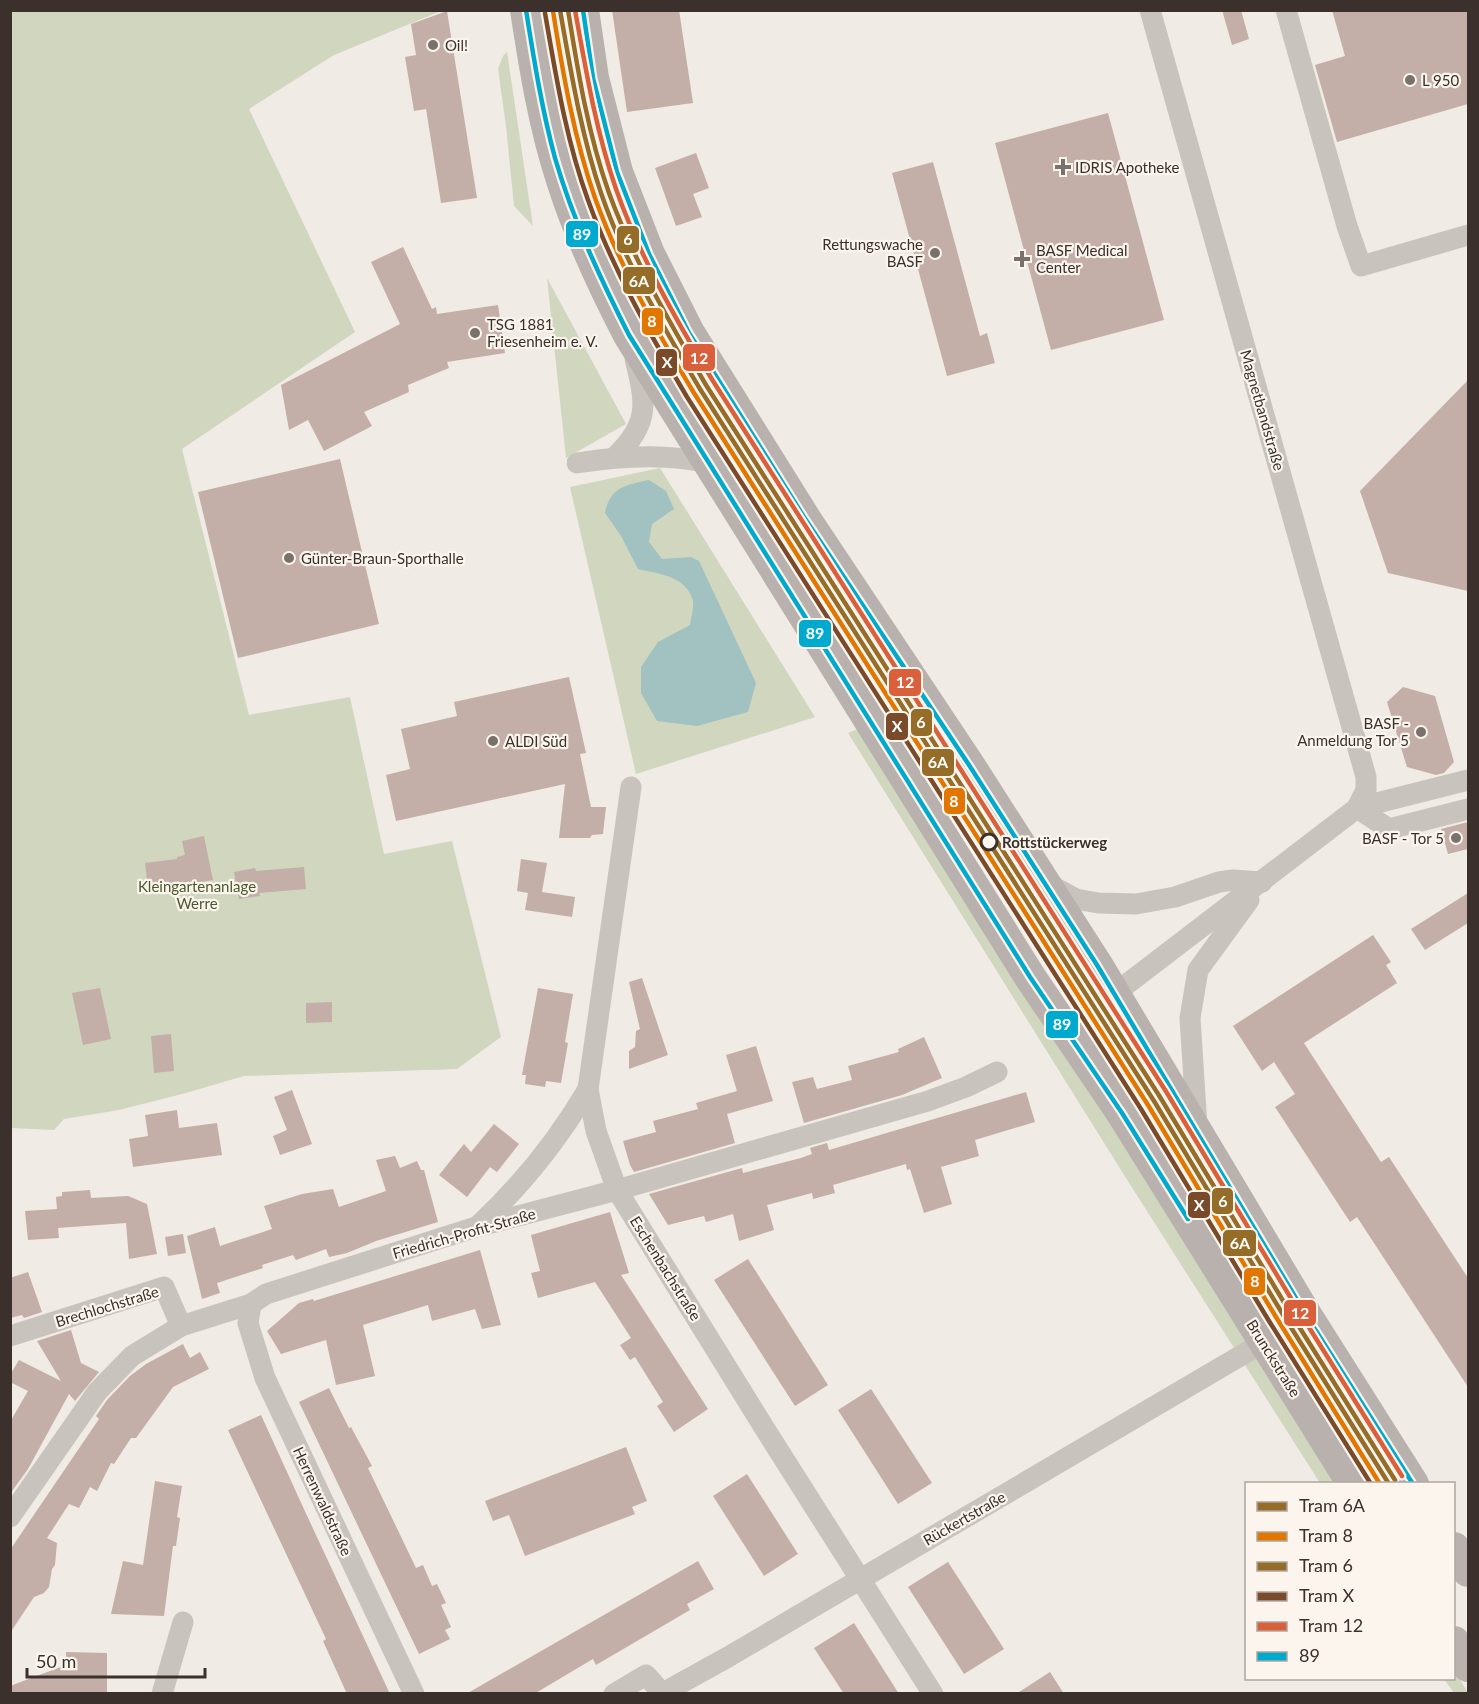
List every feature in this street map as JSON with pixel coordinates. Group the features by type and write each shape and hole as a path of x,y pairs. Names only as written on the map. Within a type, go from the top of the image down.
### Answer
{"main road":[{"name":"Brunckstraße","path":"526,10 547,126 561,179 580,231 628,335 1030,977 1122,1113 1352,1482"},
{"path":"583,10 593,78 617,172 649,254 689,333 804,517 963,755 1043,881 1114,994 1306,1315 1412,1482"},
{"path":"1455,1550 1468,1571"},
{"path":"1455,1644 1468,1666"}],"street":[{"name":"Magnetbandstraße","path":"1150,10 1366,777 1366,790 1357,808"},
{"path":"1286,10 1347,226 1361,266 1468,235"},
{"path":"616,456 632,440 644,416 642,386 628,335"},
{"path":"577,463 616,456 688,458 709,463"},
{"path":"1066,1030 1357,808 1468,780"},
{"name":"Eschenbachstraße","path":"631,787 588,1089 596,1131 617,1190 933,1694"},
{"path":"1357,808 1389,829 1468,808"},
{"path":"1043,881 1076,899 1098,903 1136,904 1174,897 1226,880 1262,882"},
{"path":"1198,1136 1190,1018 1198,970 1262,882"},
{"name":"Friedrich-Profit-Straße","path":"10,1517 98,1392 132,1356 181,1326 251,1304 266,1294 476,1227 617,1190 928,1101 998,1072"},
{"path":"476,1227 511,1195 544,1156 588,1089"},
{"name":"Brechlochstraße","path":"10,1336 164,1287 181,1326"},
{"name":"Herrenwaldstraße","path":"251,1304 248,1323 265,1378 414,1694"},
{"name":"Rückertstraße","path":"663,1693 1264,1342"},
{"path":"162,1694 183,1622"},
{"path":"614,1694 646,1675 663,1693"}],"green space":[{"name":"Kleingartenanlage Werre","path":"10,11 441,11 334,55 249,109 355,332 182,449 249,715 350,697 384,854 452,841 501,1037 457,1069 244,1076 119,1110 64,1119 54,1130 11,1128"},
{"path":"507,52 533,226 514,206 498,69"},
{"path":"547,278 626,424 566,458"},
{"path":"660,468 815,717 636,774 570,487"},
{"path":"862,727 1336,1482 1319,1482 848,733"},
{"path":"1455,1671 1468,1693 1454,1693 1445,1680 1455,1680"}],"water":[{"path":"649,480 666,491 674,509 652,524 649,542 662,559 691,557 699,561 756,683 748,712 697,726 657,721 641,693 641,667 658,642 690,625 693,607 690,593 678,581 638,569 621,536 605,513 607,504 615,492 626,486"}],"building":[{"path":"612,10 679,10 693,103 627,112"},
{"path":"1222,10 1241,10 1249,39 1232,45"},
{"name":"L 950","path":"1332,10 1468,10 1468,104 1337,142 1315,65 1345,56"},
{"path":"447,11 477,198 441,203 426,109 414,111 405,57 416,55 411,24"},
{"path":"1108,113 1164,320 1051,350 995,143"},
{"path":"696,153 709,188 693,194 702,217 676,226 655,168"},
{"name":"Rettungswache BASF","path":"933,162 980,336 987,333 995,363 947,376 892,173"},
{"path":"403,247 432,309 436,307 437,314 498,305 505,353 447,362 449,368 408,385 409,392 364,412 372,426 324,451 308,420 289,430 281,385 400,324 371,262"},
{"path":"1468,380 1468,591 1388,573 1360,491"},
{"name":"Günter-Braun-Sporthalle","path":"340,459 379,624 238,658 198,492"},
{"name":"ALDI Süd","path":"569,677 586,753 580,754 591,807 606,807 603,834 592,835 590,838 559,838 565,784 396,821 386,775 410,769 401,729 457,716 454,702"},
{"name":"BASF - Anmeldung Tor 5","path":"1403,687 1435,696 1454,762 1444,773 1436,775 1407,767 1387,702"},
{"name":"BASF - Tor 5","path":"1468,822 1468,849 1448,854 1441,829"},
{"path":"204,836 213,880 148,888 145,863 177,859 185,855 182,841"},
{"path":"521,859 547,863 542,892 575,897 572,917 525,910 528,893 517,891"},
{"path":"304,867 306,889 259,893 260,896 239,899 234,872 255,868 256,871"},
{"path":"1468,893 1468,923 1425,950 1411,929"},
{"path":"1373,935 1391,962 1386,965 1397,983 1304,1043 1381,1162 1389,1157 1468,1278 1468,1387 1357,1217 1350,1222 1275,1107 1295,1094 1274,1062 1262,1071 1233,1026"},
{"path":"642,978 668,1055 629,1069 629,1051 635,1047 636,1031 640,1029 629,982"},
{"path":"100,988 111,1039 83,1045 72,993"},
{"path":"538,988 573,994 561,1083 546,1081 545,1087 525,1084 526,1075 522,1075"},
{"path":"332,1002 332,1022 306,1023 306,1003"},
{"path":"171,1034 174,1071 154,1073 151,1036"},
{"path":"924,1037 942,1078 902,1095 804,1123 792,1082 813,1077 817,1089 852,1080 848,1066 899,1052 898,1049"},
{"path":"756,1046 773,1101 727,1114 735,1143 634,1172 623,1141 656,1132 653,1121 698,1109 696,1103 737,1091 726,1055"},
{"path":"292,1090 312,1144 280,1155 273,1136 287,1130 274,1097"},
{"path":"1026,1092 1035,1122 975,1140 979,1156 941,1167 952,1204 924,1213 910,1169 907,1170 906,1164 833,1185 835,1193 813,1199 812,1193 767,1205 774,1230 739,1241 733,1214 706,1222 704,1216 668,1225 649,1194 742,1168 743,1173 801,1158 812,1154 810,1148 827,1143 829,1150"},
{"path":"177,1110 179,1128 217,1123 222,1155 133,1167 129,1139 148,1136 145,1115"},
{"path":"494,1124 519,1144 497,1172 490,1167 467,1197 439,1175 464,1144 471,1152"},
{"path":"395,1156 400,1168 417,1161 421,1170 424,1170 438,1222 376,1241 347,1253 329,1257 326,1249 296,1260 293,1255 262,1265 263,1268 217,1283 220,1293 202,1299 187,1236 215,1227 220,1246 272,1229 264,1206 302,1194 333,1189 339,1207 386,1191 376,1160"},
{"path":"90,1190 91,1198 128,1196 147,1204 157,1254 129,1259 126,1223 58,1228 59,1238 28,1240 25,1211 57,1209 56,1197 62,1196 62,1192"},
{"path":"610,1212 629,1273 621,1275 708,1409 674,1432 657,1406 663,1402 635,1357 630,1360 620,1345 631,1338 595,1282 538,1298 531,1273 540,1271 531,1235"},
{"path":"183,1234 186,1253 168,1256 165,1237"},
{"path":"480,1250 501,1325 482,1329 475,1309 432,1321 428,1305 363,1325 375,1376 336,1385 326,1340 281,1354 267,1331 299,1303 313,1299 314,1301"},
{"path":"748,1259 828,1385 795,1406 714,1280"},
{"path":"28,1272 42,1312 24,1318 22,1315 10,1318 10,1278"},
{"path":"71,1330 81,1363 99,1372 75,1401 69,1394 28,1469 10,1494 10,1422 28,1391 10,1382 10,1375 19,1360 61,1381 37,1341"},
{"path":"183,1344 190,1358 200,1352 209,1369 173,1387 136,1438 131,1438 114,1464 111,1463 97,1491 90,1487 79,1508 69,1504 47,1538 57,1543 55,1565 52,1569 49,1587 44,1593 34,1597 10,1633 10,1550 99,1419 96,1416 107,1400 130,1376 146,1364"},
{"path":"329,1388 372,1466 368,1468 416,1568 423,1565 432,1586 437,1584 446,1603 441,1605 451,1627 445,1630 450,1639 419,1654 299,1402"},
{"path":"871,1389 932,1483 898,1504 838,1410"},
{"path":"261,1415 390,1694 347,1694 323,1641 326,1639 228,1430"},
{"path":"626,1447 647,1501 632,1507 635,1514 525,1556 509,1515 493,1521 485,1501"},
{"path":"747,1474 798,1554 764,1576 713,1496"},
{"path":"155,1481 182,1486 177,1517 180,1518 176,1546 173,1546 164,1616 111,1614 123,1561 143,1565"},
{"path":"698,1561 714,1589 687,1604 690,1610 596,1665 593,1659 534,1694 466,1694"},
{"path":"948,1562 1004,1649 964,1674 908,1587"},
{"path":"854,1623 899,1694 844,1694 814,1648"},
{"path":"66,1652 107,1653 107,1694 10,1694 10,1686 66,1665"},
{"path":"1050,1672 1064,1694 1016,1694"}],"tram line":[{"name":"6A","path":"560,10 582,126 601,193 621,244 659,318 700,389 1154,1101 1388,1482"},
{"name":"6","path":"568,10 589,126 609,193 641,267 679,338 706,385 1160,1097 1395,1480"},
{"name":"12","path":"575,10 597,123 616,189 647,264 672,311 713,381 1167,1093 1402,1476"},
{"name":"8","path":"553,11 570,106 595,198 627,273 653,322 694,393 1148,1105 1379,1482"},
{"name":"X","path":"545,13 562,108 580,177 609,251 659,349 687,397 1141,1109 1370,1482"}],"transit line":[{"name":"89","path":"526,10 542,103 562,181 588,248 629,335 1030,977 1122,1113 1188,1219"},
{"name":"89","path":"583,10 593,78 617,172 649,254 689,333 804,517 969,765 1097,965 1306,1315 1412,1482"}],"place":[{"name":"Oil!","path":"433,45"},
{"name":"L 950","path":"1410,80"},
{"name":"IDRIS Apotheke","path":"1063,167"},
{"name":"Rettungswache BASF","path":"935,253"},
{"name":"BASF Medical Center","path":"1022,259"},
{"name":"TSG 1881 Friesenheim e. V.","path":"475,333"},
{"name":"Günter-Braun-Sporthalle","path":"289,558"},
{"name":"BASF - Anmeldung Tor 5","path":"1421,732"},
{"name":"ALDI Süd","path":"493,741"},
{"name":"BASF - Tor 5","path":"1456,838"},
{"name":"Rottstückerweg","path":"989,842"}]}
